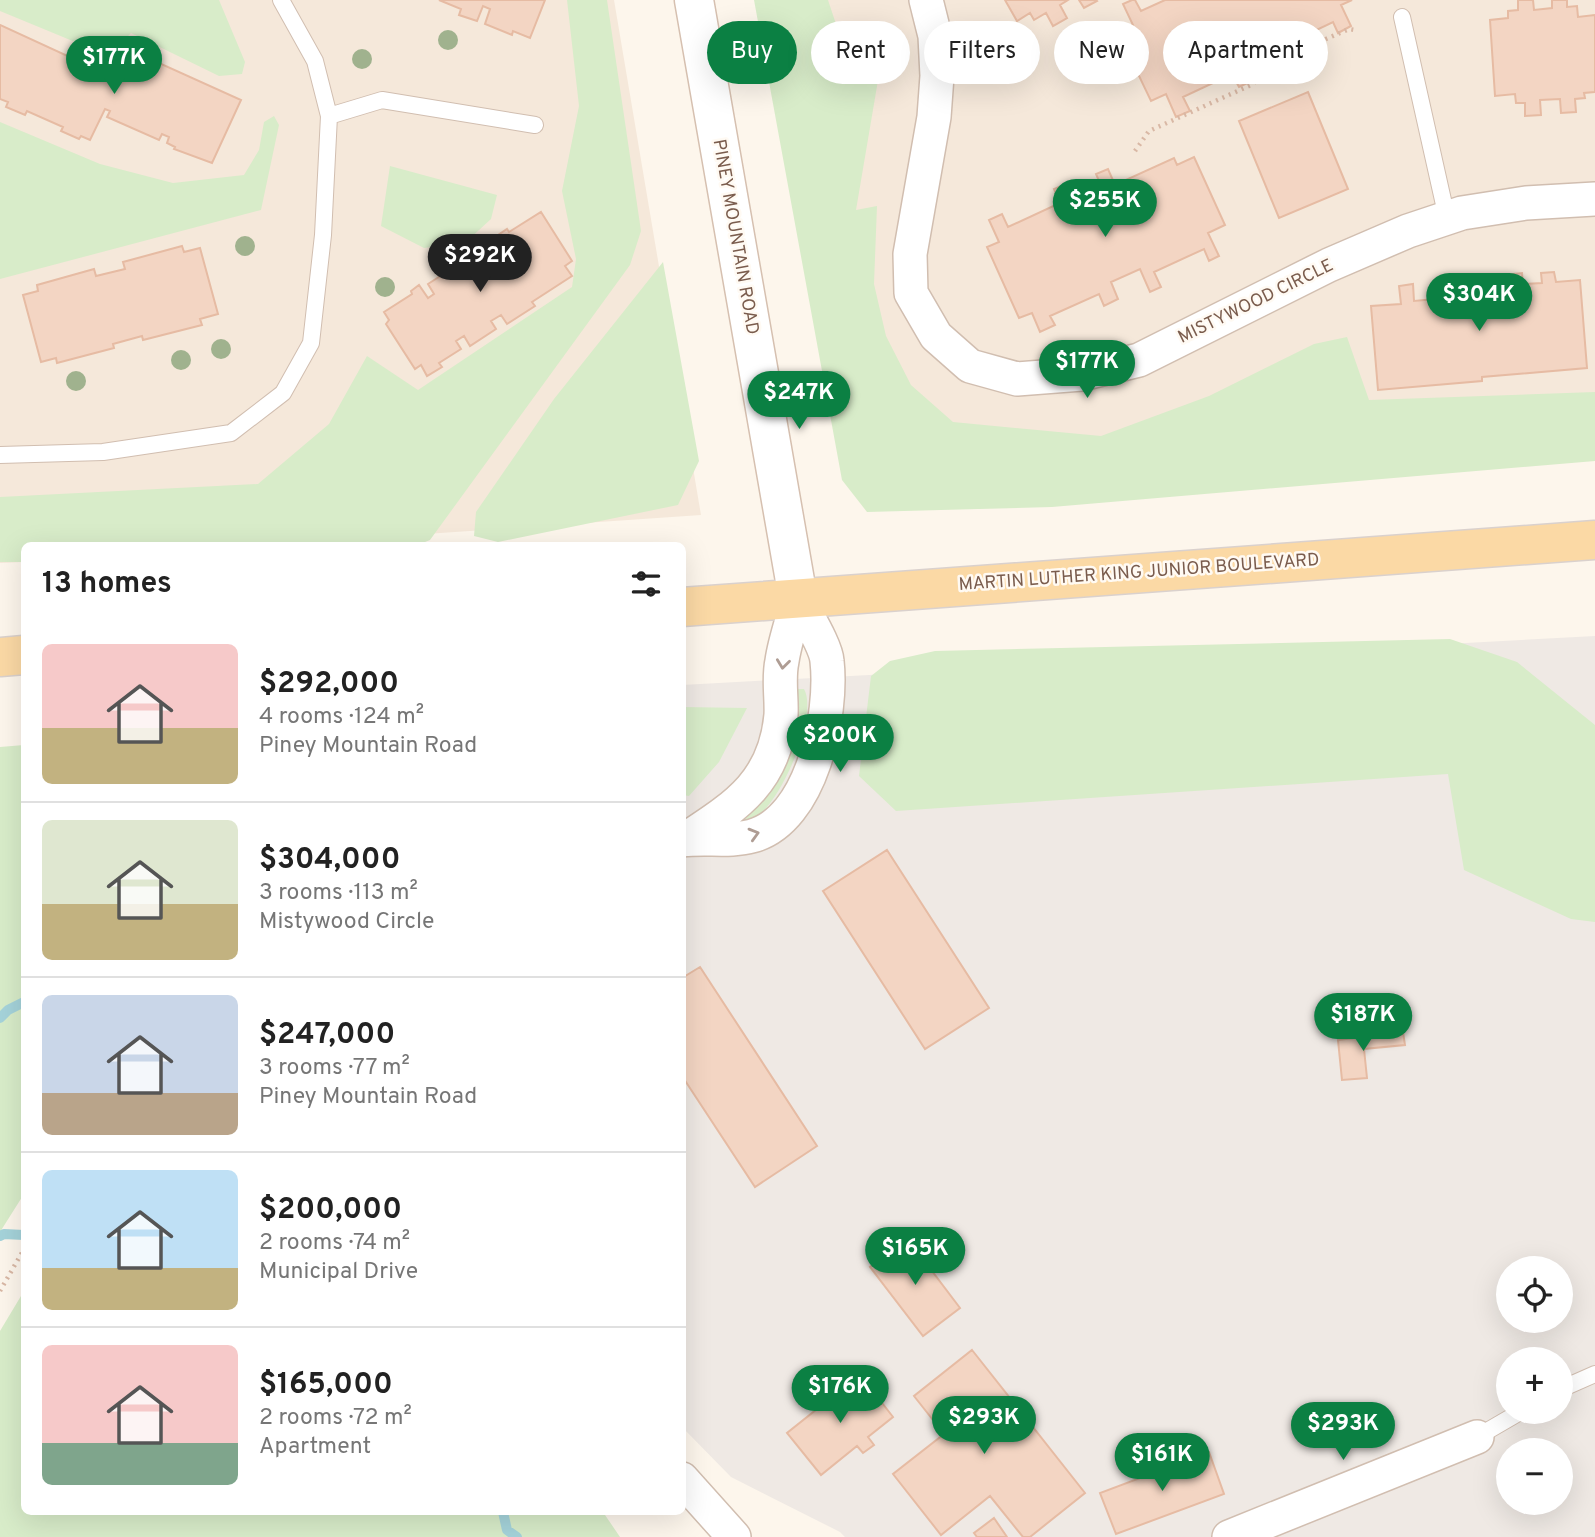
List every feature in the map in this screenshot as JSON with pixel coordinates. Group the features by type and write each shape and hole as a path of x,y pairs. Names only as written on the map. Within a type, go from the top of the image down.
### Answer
{"main road":[{"name":"MARTIN LUTHER KING JUNIOR BOULEVARD","path":"686,607 1595,540"},
{"path":"0,657 21,655"}],"street":[{"name":"PINEY MOUNTAIN ROAD","path":"694,0 798,598"},
{"name":"MISTYWOOD CIRCLE","path":"926,0 934,36 937,76 934,117 910,254 911,293 936,336 970,366 1017,379 1082,374 1139,360 1329,265 1408,231 1462,213 1526,203 1595,200"},
{"path":"686,840 751,837 772,828 795,803 815,763 826,711 828,659 798,598"},
{"path":"686,839 735,807 756,784 773,753 781,717 781,663 798,598"},
{"path":"1229,1537 1477,1437"},
{"path":"686,1483 734,1537"}],"lane":[{"path":"0,455 103,452 230,433 283,393 311,343 323,235 329,116 315,61 281,0"},
{"path":"1402,18 1447,218"},
{"path":"329,116 382,100 535,125"},
{"path":"1573,1384 1595,1374"},
{"path":"1477,1437 1499,1424"}],"path":[{"path":"1135,151 1149,131 1251,85 1280,63 1326,39 1355,30"},
{"path":"0,1291 21,1254"}],"shaded area":[{"path":"0,0 614,0 701,515 309,542 21,542 21,562 0,563"},
{"path":"772,0 1595,0 1595,454 859,495 787,84 797,84 797,21 776,21"},
{"path":"1595,636 1595,1537 845,1537 731,1477 686,1431 686,685"}],"green space":[{"path":"0,0 219,0 245,62 242,74 219,76 131,33 109,56 0,11"},
{"path":"567,0 607,0 641,231 630,265 430,540 21,542 21,562 0,562 0,497 258,484 329,424 367,356 418,390 572,287 576,259 562,191 579,106"},
{"path":"754,0 828,0 835,21 811,21 811,84 877,84 856,210 877,206 874,284 886,336 911,385 953,422 1101,436 1209,396 1314,344 1347,337 1369,400 1595,392 1595,461 1052,507 867,512 842,480 769,84 797,84 797,21 758,21"},
{"path":"274,116 279,125 261,210 0,279 0,122 100,164 173,183 244,175 259,150 264,122"},
{"path":"390,166 497,195 491,219 466,242 424,248 381,226"},
{"path":"663,262 699,461 678,505 498,542 474,536 476,512 554,399"},
{"path":"1450,639 1517,662 1595,725 1595,922 1571,919 1464,870 1448,774 896,811 859,776 871,676 890,661 935,651"},
{"path":"798,689 804,689 807,702 802,738 794,759 785,779 764,811 749,821 742,821"},
{"path":"686,707 747,708 719,762 689,796 686,796"},
{"path":"21,745 21,1199 0,1232 0,747"},
{"path":"21,1296 21,1515 605,1515 620,1537 0,1537 0,1331"}],"building":[{"path":"439,0 545,0 530,38 513,31 512,35 485,24 490,9 483,6 477,21 459,15 461,9"},
{"path":"1005,0 1068,0 1060,5 1067,18 1054,21 1053,26 1046,13 1034,20 1030,13 1017,21"},
{"path":"1079,0 1096,0 1097,1 1084,8"},
{"path":"1135,0 1141,11 1165,0 1352,0 1341,5 1351,26 1338,33 1333,22 1328,24 1328,21 1163,21 1163,84 1211,84 1183,97 1190,111 1176,117 1166,94 1151,101 1143,84 1149,84 1149,21 1131,21 1123,4"},
{"path":"1518,0 1533,0 1534,10 1552,8 1552,0 1567,0 1567,7 1577,6 1578,17 1595,15 1595,92 1584,93 1585,98 1575,99 1576,112 1561,113 1560,99 1540,100 1541,115 1525,116 1525,103 1516,103 1515,94 1495,96 1490,20 1508,18 1508,11 1518,10"},
{"path":"0,25 98,70 96,75 103,78 107,70 115,74 126,48 241,100 212,163 174,149 175,147 167,143 169,137 162,134 159,140 107,117 110,111 105,109 90,140 81,136 79,139 61,131 63,127 27,111 25,115 6,107 8,102 0,99"},
{"path":"1308,92 1348,189 1279,218 1239,121"},
{"path":"1194,157 1225,225 1208,233 1219,256 1209,261 1204,249 1154,272 1161,287 1150,292 1140,269 1111,282 1118,299 1104,306 1099,294 1050,316 1055,325 1040,332 1032,313 1019,318 987,247 999,242 989,220 1002,214 1008,227 1060,203 1054,189 1064,185 1073,203 1103,190 1096,174 1108,169 1115,185 1174,158 1177,165"},
{"path":"541,212 572,261 565,266 572,276 532,302 535,306 507,324 501,315 491,321 496,329 470,346 464,336 456,341 461,349 439,363 442,367 427,376 421,365 415,369 386,324 389,320 384,312 412,294 411,291 419,285 428,298 434,294 428,284 456,266 461,275 470,269 464,259 493,241 499,252 506,248 498,235 507,229 509,232"},
{"path":"182,246 184,252 200,248 218,314 200,319 202,325 143,340 142,336 113,344 114,348 57,363 56,358 41,362 23,295 38,291 37,285 94,269 96,276 125,269 123,262"},
{"path":"1554,272 1556,282 1580,280 1587,368 1378,390 1371,306 1401,304 1399,286 1413,284 1414,301 1435,299 1434,283 1451,282 1453,295 1483,292 1483,288 1505,286 1504,275 1522,273 1523,284 1542,283 1541,273"},
{"path":"887,850 989,1008 925,1049 823,891"},
{"path":"700,967 817,1146 755,1187 686,1082 686,976"},
{"path":"1403,1032 1405,1045 1364,1049 1367,1078 1342,1080 1338,1040"},
{"path":"907,1238 960,1308 923,1336 870,1267"},
{"path":"972,1350 1085,1493 1030,1537 1023,1537 990,1496 941,1535 893,1474 944,1434 914,1396"},
{"path":"862,1377 893,1417 868,1437 874,1445 863,1453 857,1446 821,1475 787,1433 817,1409 813,1404 839,1384 844,1391"},
{"path":"1209,1452 1224,1494 1116,1534 1100,1493"},
{"path":"994,1518 1007,1537 977,1537 974,1533"}],"waterway":[{"path":"0,1018 21,1004"},
{"path":"0,1236 21,1235"},
{"path":"504,1515 507,1530 517,1537"}]}
